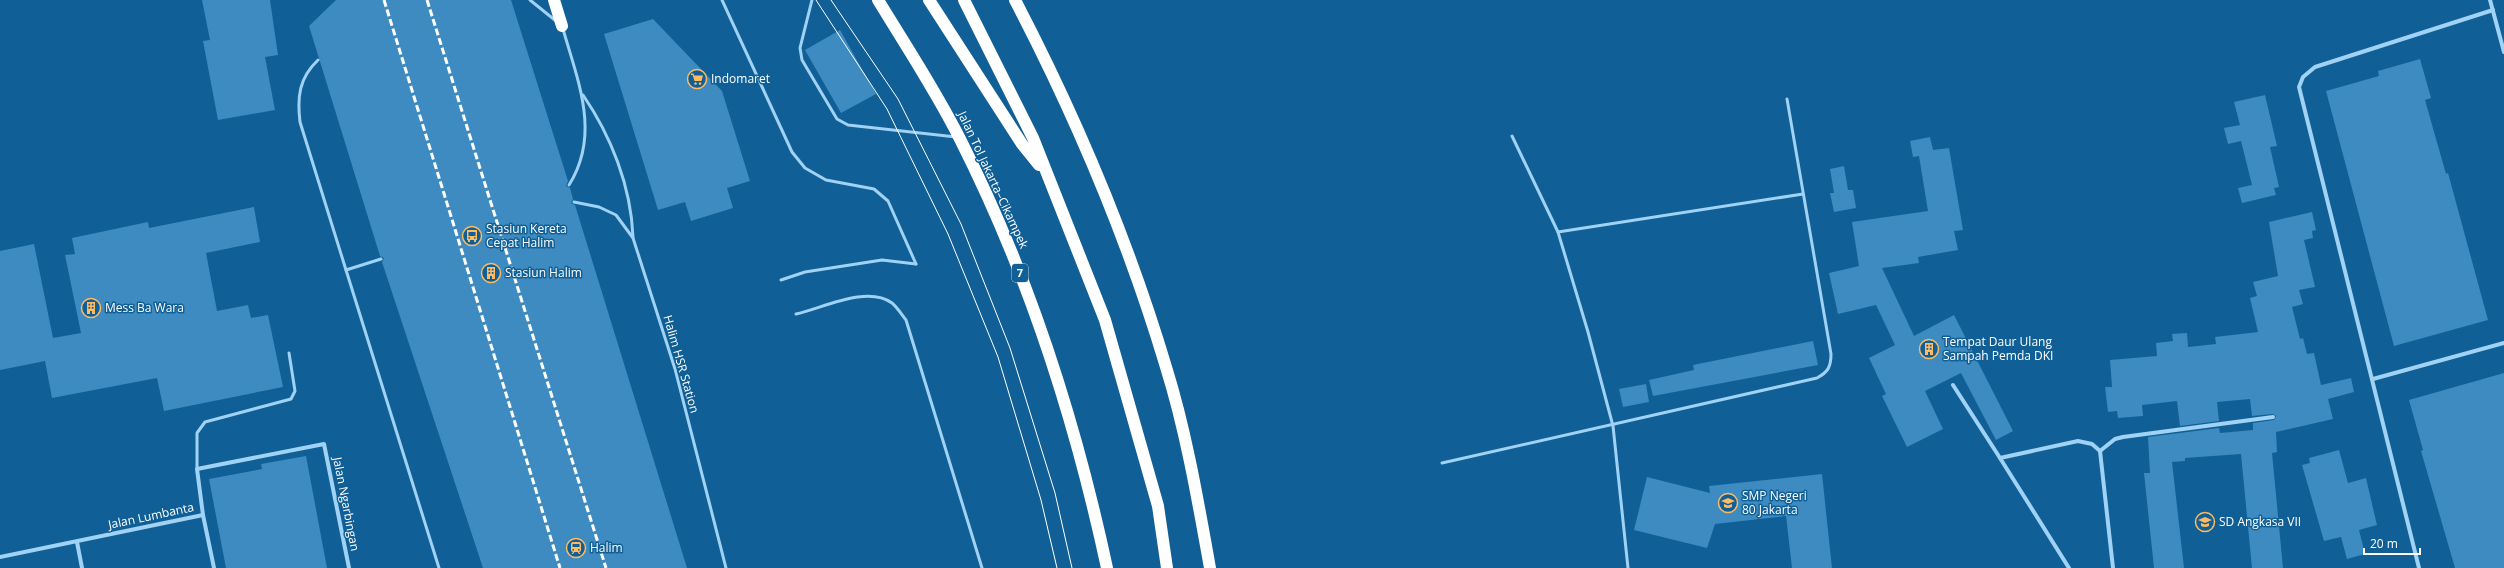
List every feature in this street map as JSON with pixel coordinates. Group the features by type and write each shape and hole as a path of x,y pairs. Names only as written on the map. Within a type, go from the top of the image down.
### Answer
{"highway":[{"path":"554,0 562,26"},
{"name":"Jalan Tol Jakarta–Cikampek","path":"878,0 960,138 1005,233 1053,361 1082,460 1107,568"},
{"path":"929,0 1022,144 1045,172"},
{"path":"964,0 1033,138 1045,172 1077,244 1105,320 1158,506 1167,568"},
{"path":"1015,0 1090,158 1130,255 1167,368 1198,503 1210,568"}],"street":[{"path":"2490,0 2504,52"},
{"path":"2419,568 2373,379 2301,99 2300,82 2306,73 2321,65 2493,10"},
{"path":"2373,379 2504,343"},
{"path":"1953,385 2068,568"},
{"path":"2100,451 2115,439 2123,437 2274,417"},
{"path":"2000,458 2078,441 2092,444 2100,451 2113,568"},
{"name":"Jalan Ngarbingan","path":"196,469 324,444 348,568"},
{"name":"Jalan Lumbanta","path":"0,557 204,516 196,469"},
{"path":"204,516 214,568"},
{"path":"77,542 82,568"}],"lane":[{"path":"530,0 562,26 581,93 585,120 584,152 580,164 569,185"},
{"path":"722,0 792,152 805,168 826,180 874,189 888,201 916,264 882,260 805,272 781,280"},
{"path":"812,0 800,48 802,60 837,119 848,125 960,138"},
{"path":"318,60 309,69 302,82 299,94 299,115 439,568"},
{"path":"581,93 596,115 614,155 630,204 634,238"},
{"path":"1442,463 1613,426 1817,378 1827,372 1830,367 1831,354 1787,99"},
{"path":"1512,136 1558,232 1613,426 1628,568"},
{"path":"1558,232 1803,194"},
{"name":"Halim HSR Station","path":"574,202 599,207 616,215 634,238 675,369 726,568"},
{"path":"346,270 381,258"},
{"path":"796,314 857,296 876,296 893,303 906,320 982,568"},
{"path":"196,469 197,433 205,422 291,399 295,391 289,353"}],"building":[{"path":"202,0 270,0 278,55 265,57 275,110 218,120 203,41 210,40"},
{"name":"Stasiun Halim","path":"336,0 511,0 568,181 566,186 570,188 573,199 571,203 575,205 687,568 483,568 382,262 384,258 380,256 309,26"},
{"path":"653,19 722,91 750,181 727,188 733,208 691,221 685,202 658,210 604,34"},
{"path":"840,30 876,94 841,113 805,50"},
{"path":"2420,59 2431,98 2425,100 2446,174 2448,173 2488,320 2394,346 2326,91 2379,76 2378,71"},
{"path":"2265,95 2277,146 2270,147 2279,187 2274,188 2276,195 2242,203 2238,188 2252,185 2241,141 2228,144 2224,128 2240,125 2234,102"},
{"path":"1930,137 1933,150 1949,148 1963,230 1954,231 1958,250 1918,257 1919,263 1882,268 1914,336 1954,315 2013,431 1996,440 1961,373 1925,391 1943,429 1907,447 1882,396 1886,394 1869,358 1895,345 1876,305 1838,314 1829,273 1859,266 1852,222 1928,211 1919,156 1913,157 1910,141"},
{"path":"1844,166 1848,190 1853,190 1856,208 1834,212 1830,193 1834,193 1830,169"},
{"name":"Mess Ba Wara","path":"254,207 260,242 206,253 217,311 248,305 251,318 268,315 283,387 164,411 157,378 52,398 45,361 0,370 0,251 34,244 53,338 81,333 65,255 75,254 72,238 148,222 149,228"},
{"path":"2312,212 2316,230 2312,231 2313,238 2304,240 2315,287 2299,290 2303,304 2292,307 2300,339 2303,338 2307,354 2314,353 2321,385 2351,378 2354,392 2328,399 2333,419 2276,432 2277,452 2272,453 2283,568 2252,568 2241,454 2185,458 2185,461 2172,462 2184,568 2154,568 2144,473 2150,473 2148,437 2219,428 2220,433 2253,430 2253,423 2274,420 2276,416 2273,414 2252,416 2250,399 2217,402 2219,421 2180,426 2177,401 2142,405 2143,416 2118,418 2117,411 2108,412 2105,387 2112,387 2110,360 2157,356 2156,343 2173,341 2172,334 2187,333 2188,347 2216,344 2215,337 2258,332 2250,298 2257,296 2253,282 2278,276 2269,222"},
{"path":"1813,341 1818,365 1653,396 1649,380 1694,370 1693,365"},
{"path":"2504,373 2504,568 2455,568 2421,451 2423,450 2409,400"},
{"path":"1646,384 1649,402 1623,407 1619,389"},
{"path":"2339,450 2348,483 2366,478 2377,525 2359,530 2365,554 2347,559 2341,537 2324,541 2302,465 2310,463 2309,458"},
{"path":"306,456 327,568 226,568 209,479 262,469 261,464"},
{"path":"1822,474 1832,568 1792,568 1786,516 1715,524 1707,548 1634,530 1647,477 1710,493 1709,486"}],"tram line":[{"path":"816,0 887,109 948,234 998,357 1041,500 1057,568"},
{"path":"831,0 898,99 961,224 1010,348 1055,493 1072,568"}],"railway":[{"path":"384,0 560,568"},
{"path":"427,0 606,568"}],"place":[{"name":"Indomaret","path":"697,79"},
{"name":"Stasiun Kereta Cepat Halim","path":"472,236"},
{"name":"Stasiun Halim","path":"491,273"},
{"name":"Mess Ba Wara","path":"91,308"},
{"name":"Tempat Daur Ulang Sampah Pemda DKI","path":"1929,349"},
{"name":"SMP Negeri 80 Jakarta","path":"1728,503"},
{"name":"SD Angkasa VII","path":"2205,522"},
{"name":"Halim","path":"576,548"}]}
